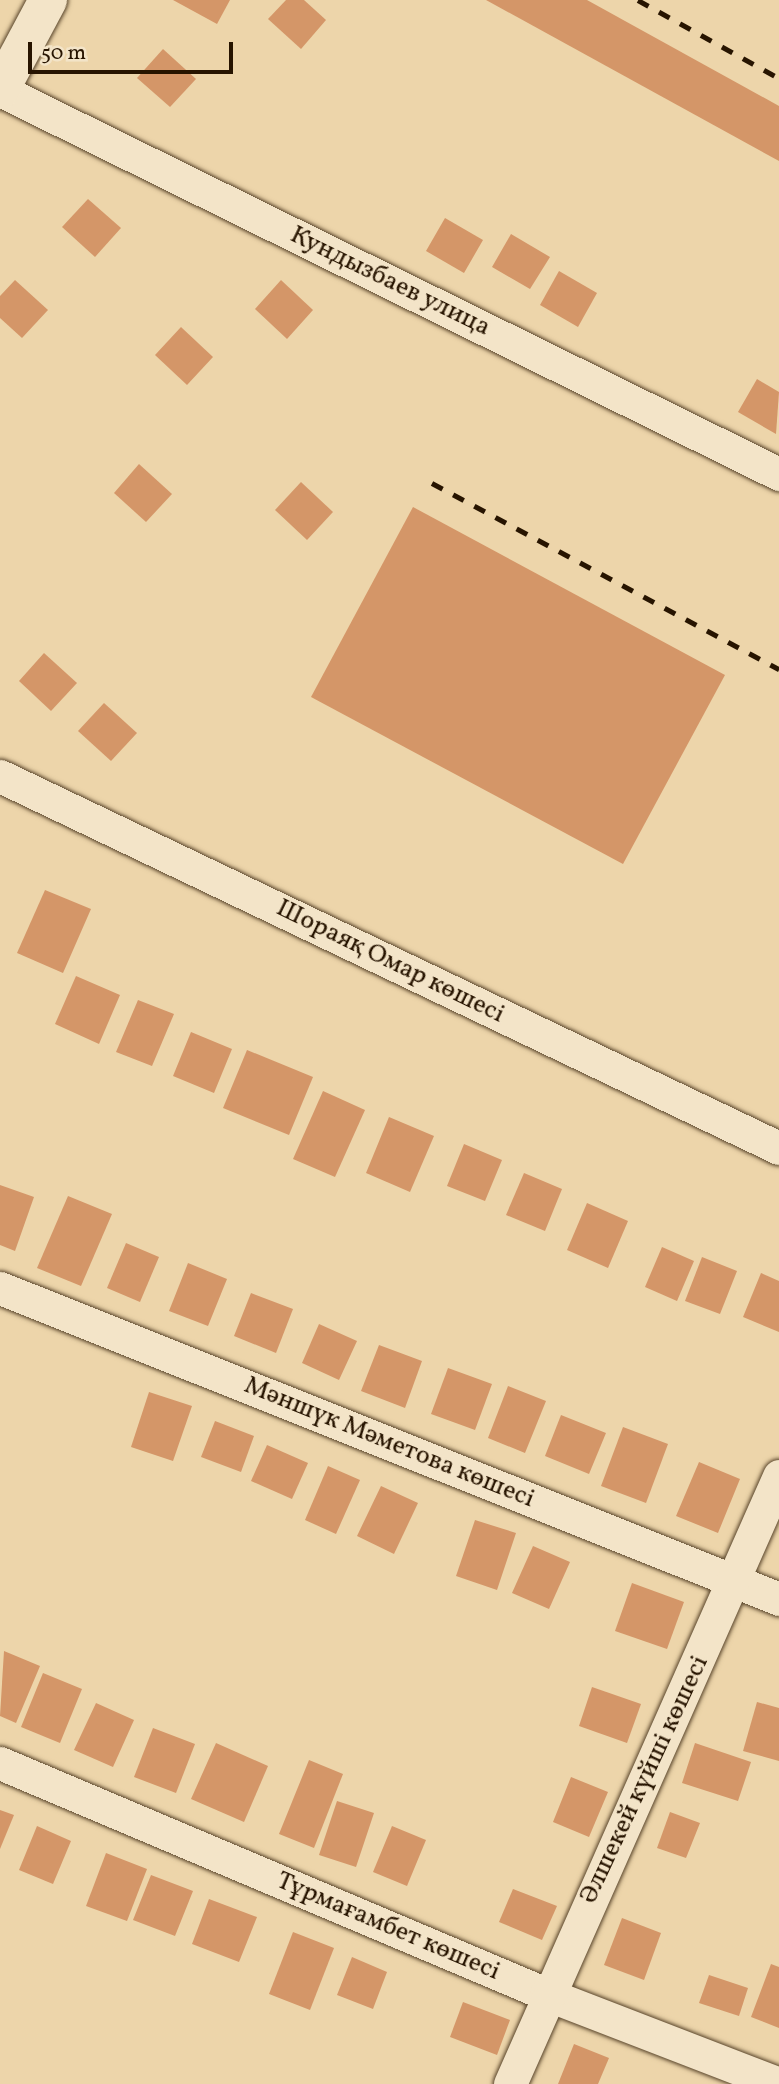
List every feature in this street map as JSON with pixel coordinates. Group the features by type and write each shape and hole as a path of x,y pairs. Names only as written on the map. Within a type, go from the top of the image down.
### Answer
{"street":[{"path":"0,90 48,0"},
{"name":"Кундызбаев улица","path":"0,90 779,474"},
{"name":"Шораяқ Омар көшесі","path":"0,775 779,1148"},
{"name":"Мәншүк Мәметова көшесі","path":"0,1288 779,1599"},
{"name":"Әлшекей күйші көшесі","path":"510,2084 546,1994 737,1582 779,1476"},
{"name":"Тұрмағамбет көшесі","path":"0,1763 546,1994 779,2084"}],"building":[{"path":"173,0 230,0 217,24"},
{"path":"286,0 304,0 326,20 301,49 268,19"},
{"path":"486,0 587,0 779,106 779,161"},
{"path":"163,49 196,79 170,107 137,78"},
{"path":"88,199 121,228 95,257 62,227"},
{"path":"445,218 483,240 464,273 426,251"},
{"path":"511,234 550,257 530,289 492,267"},
{"path":"559,271 597,293 578,327 540,305"},
{"path":"15,280 48,310 22,338 0,318 0,296"},
{"path":"281,280 313,310 287,339 255,309"},
{"path":"181,327 213,357 187,385 155,355"},
{"path":"757,379 779,392 776,434 738,412"},
{"path":"139,464 172,494 146,522 114,493"},
{"path":"301,482 333,512 307,540 275,510"},
{"path":"413,507 725,675 623,864 311,697"},
{"path":"44,653 77,683 51,711 19,681"},
{"path":"104,703 137,733 111,761 78,731"},
{"path":"45,890 91,909 63,973 17,953"},
{"path":"76,976 120,995 99,1044 55,1024"},
{"path":"138,1000 174,1014 152,1066 116,1052"},
{"path":"191,1032 232,1049 214,1093 173,1076"},
{"path":"247,1050 313,1077 289,1135 223,1108"},
{"path":"323,1091 365,1110 335,1177 293,1159"},
{"path":"389,1117 434,1136 410,1192 366,1173"},
{"path":"464,1144 502,1160 485,1201 447,1186"},
{"path":"524,1173 562,1189 545,1231 506,1215"},
{"path":"0,1185 34,1197 15,1251 0,1245"},
{"path":"68,1196 112,1214 81,1286 37,1268"},
{"path":"587,1203 628,1221 608,1268 567,1250"},
{"path":"126,1243 159,1257 140,1302 107,1288"},
{"path":"662,1247 694,1261 677,1301 645,1287"},
{"path":"702,1257 737,1271 720,1314 685,1301"},
{"path":"188,1263 227,1279 208,1326 169,1311"},
{"path":"761,1273 779,1281 779,1332 743,1317"},
{"path":"251,1293 293,1309 276,1353 234,1336"},
{"path":"319,1324 357,1341 339,1380 302,1363"},
{"path":"379,1345 422,1361 405,1408 361,1391"},
{"path":"448,1368 492,1384 475,1430 431,1414"},
{"path":"508,1386 546,1401 525,1453 488,1438"},
{"path":"149,1392 192,1406 173,1461 131,1447"},
{"path":"561,1415 606,1433 589,1474 545,1456"},
{"path":"215,1421 254,1436 241,1472 201,1457"},
{"path":"623,1427 668,1444 646,1503 601,1486"},
{"path":"267,1445 308,1463 292,1499 251,1481"},
{"path":"699,1462 740,1479 718,1533 676,1516"},
{"path":"328,1466 360,1480 336,1534 305,1520"},
{"path":"381,1486 418,1503 394,1554 357,1536"},
{"path":"475,1520 516,1533 497,1590 456,1576"},
{"path":"533,1546 570,1562 549,1609 512,1593"},
{"path":"632,1583 684,1602 667,1649 615,1631"},
{"path":"4,1651 40,1666 16,1723 0,1716"},
{"path":"43,1673 82,1689 60,1743 21,1727"},
{"path":"592,1687 641,1704 627,1743 579,1726"},
{"path":"757,1702 779,1708 779,1761 743,1751"},
{"path":"96,1703 134,1720 113,1767 74,1750"},
{"path":"153,1728 195,1744 176,1793 134,1777"},
{"path":"216,1743 268,1766 244,1822 191,1799"},
{"path":"695,1743 751,1762 738,1801 682,1783"},
{"path":"309,1760 343,1774 314,1848 279,1834"},
{"path":"571,1777 608,1792 589,1837 553,1822"},
{"path":"337,1801 374,1813 356,1867 319,1855"},
{"path":"0,1810 14,1815 0,1849"},
{"path":"670,1812 700,1823 686,1858 657,1848"},
{"path":"37,1826 71,1841 53,1884 19,1870"},
{"path":"392,1826 426,1840 407,1886 373,1872"},
{"path":"106,1853 147,1869 127,1921 86,1906"},
{"path":"151,1875 193,1891 175,1936 133,1920"},
{"path":"513,1889 557,1906 542,1940 499,1922"},
{"path":"209,1899 257,1917 239,1962 192,1944"},
{"path":"622,1918 661,1933 644,1980 604,1965"},
{"path":"293,1932 334,1948 310,2010 269,1994"},
{"path":"352,1957 387,1972 373,2009 337,1995"},
{"path":"771,1964 779,1967 779,2028 751,2017"},
{"path":"709,1975 748,1988 739,2016 699,2003"},
{"path":"463,2002 510,2020 497,2055 450,2037"},
{"path":"574,2044 609,2058 598,2084 558,2084"}],"railway":[{"path":"638,0 779,78"},
{"path":"432,483 779,669"}]}
